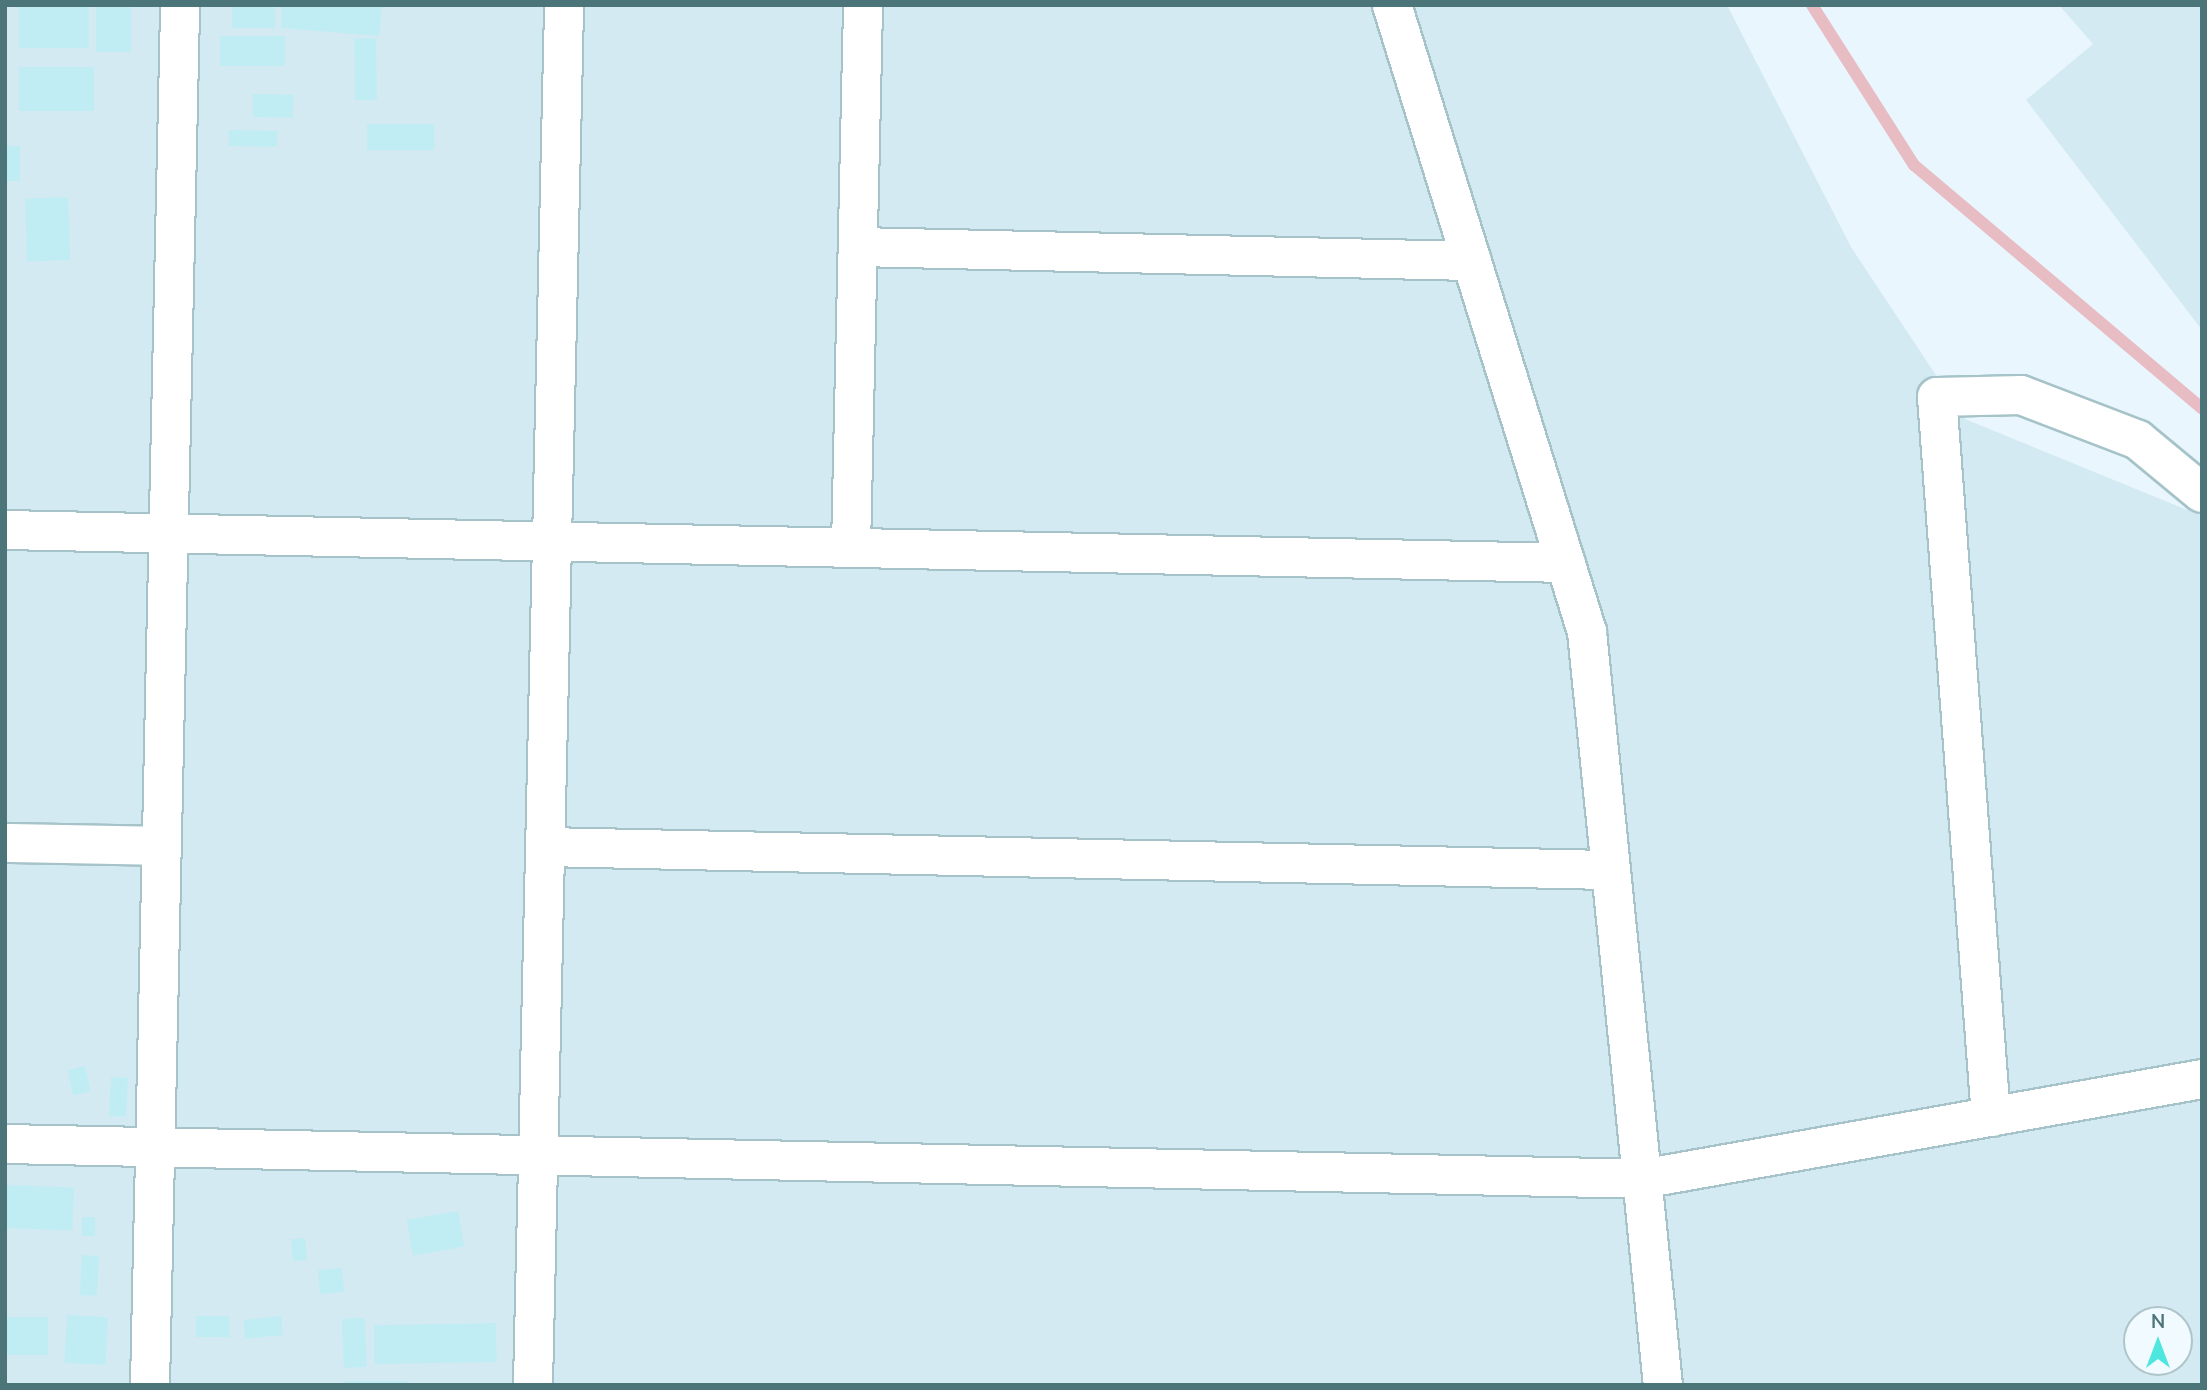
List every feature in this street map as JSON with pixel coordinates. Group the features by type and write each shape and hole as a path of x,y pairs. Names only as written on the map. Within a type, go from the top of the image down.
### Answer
{"street":[{"path":"150,1385 180,5"},
{"path":"533,1385 564,5"},
{"path":"851,548 863,5"},
{"path":"1392,5 1587,632 1663,1385"},
{"path":"858,247 1472,261"},
{"path":"1991,1117 1937,397 2021,395 2138,440 2202,493"},
{"path":"5,530 1566,563"},
{"path":"5,843 162,846"},
{"path":"545,847 1611,870"},
{"path":"5,1144 1642,1179 2202,1079"}],"shaded area":[{"path":"5,5 1727,5 1851,247 1965,419 2202,516 2202,1385 5,1385"},
{"path":"2059,5 2202,5 2202,330 2026,100 2093,44"}],"building":[{"path":"96,5 131,5 131,52 96,52"},
{"path":"232,5 275,5 275,28 232,28"},
{"path":"282,5 382,5 379,36 281,28"},
{"path":"19,7 89,7 89,48 19,48"},
{"path":"220,36 285,36 285,66 220,66"},
{"path":"354,38 376,38 377,100 355,100"},
{"path":"19,67 94,67 94,111 19,111"},
{"path":"253,94 293,95 293,118 253,117"},
{"path":"367,124 434,124 434,150 367,150"},
{"path":"229,130 277,131 277,147 229,146"},
{"path":"5,146 20,146 20,181 5,181"},
{"path":"68,197 70,260 27,261 25,199"},
{"path":"85,1066 91,1091 73,1095 67,1070"},
{"path":"111,1077 128,1078 126,1117 109,1116"},
{"path":"5,1185 74,1187 72,1230 5,1228"},
{"path":"458,1211 464,1246 413,1255 407,1220"},
{"path":"82,1217 95,1217 95,1236 82,1236"},
{"path":"305,1238 307,1260 293,1261 291,1239"},
{"path":"82,1255 99,1256 97,1296 80,1295"},
{"path":"342,1268 344,1292 320,1294 318,1270"},
{"path":"67,1315 108,1317 105,1365 64,1363"},
{"path":"196,1316 229,1316 229,1337 196,1337"},
{"path":"281,1316 283,1335 245,1339 243,1320"},
{"path":"5,1317 48,1317 48,1355 5,1355"},
{"path":"365,1318 367,1367 344,1368 342,1319"},
{"path":"496,1323 497,1362 375,1364 374,1325"},
{"path":"344,1381 408,1381 408,1385 344,1385"}],"waterway":[{"path":"1812,5 1914,165 2202,408"}]}
